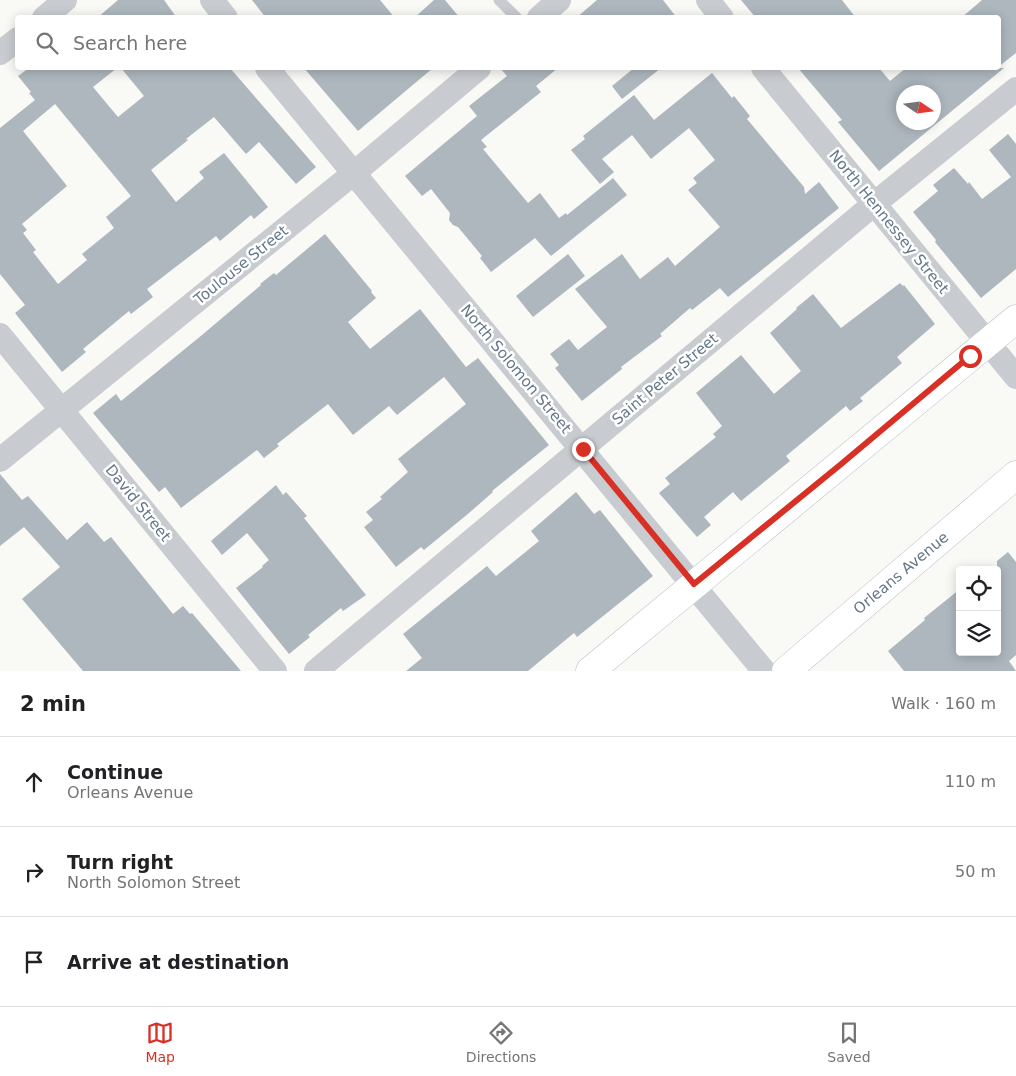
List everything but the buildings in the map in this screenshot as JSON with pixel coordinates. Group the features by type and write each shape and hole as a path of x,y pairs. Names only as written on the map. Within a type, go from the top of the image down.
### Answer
{"street":[{"path":"48,15 65,0"},
{"path":"212,0 224,15"},
{"path":"542,15 559,0"},
{"path":"708,0 720,15"},
{"path":"0,53 15,41"},
{"name":"North Solomon Street","path":"269,70 583,449 764,671"},
{"name":"Toulouse Street","path":"0,460 354,173 478,70"},
{"name":"North Hennessey Street","path":"765,70 1016,377"},
{"name":"Saint Peter Street","path":"316,671 874,204 1016,89"},
{"path":"590,671 833,472 1016,318"},
{"name":"David Street","path":"0,336 275,671"},
{"name":"Orleans Avenue","path":"786,671 1016,475"}],"lane":[{"path":"499,0 514,15"}],"route":[{"path":"583,449 694,584 970,356"}]}
